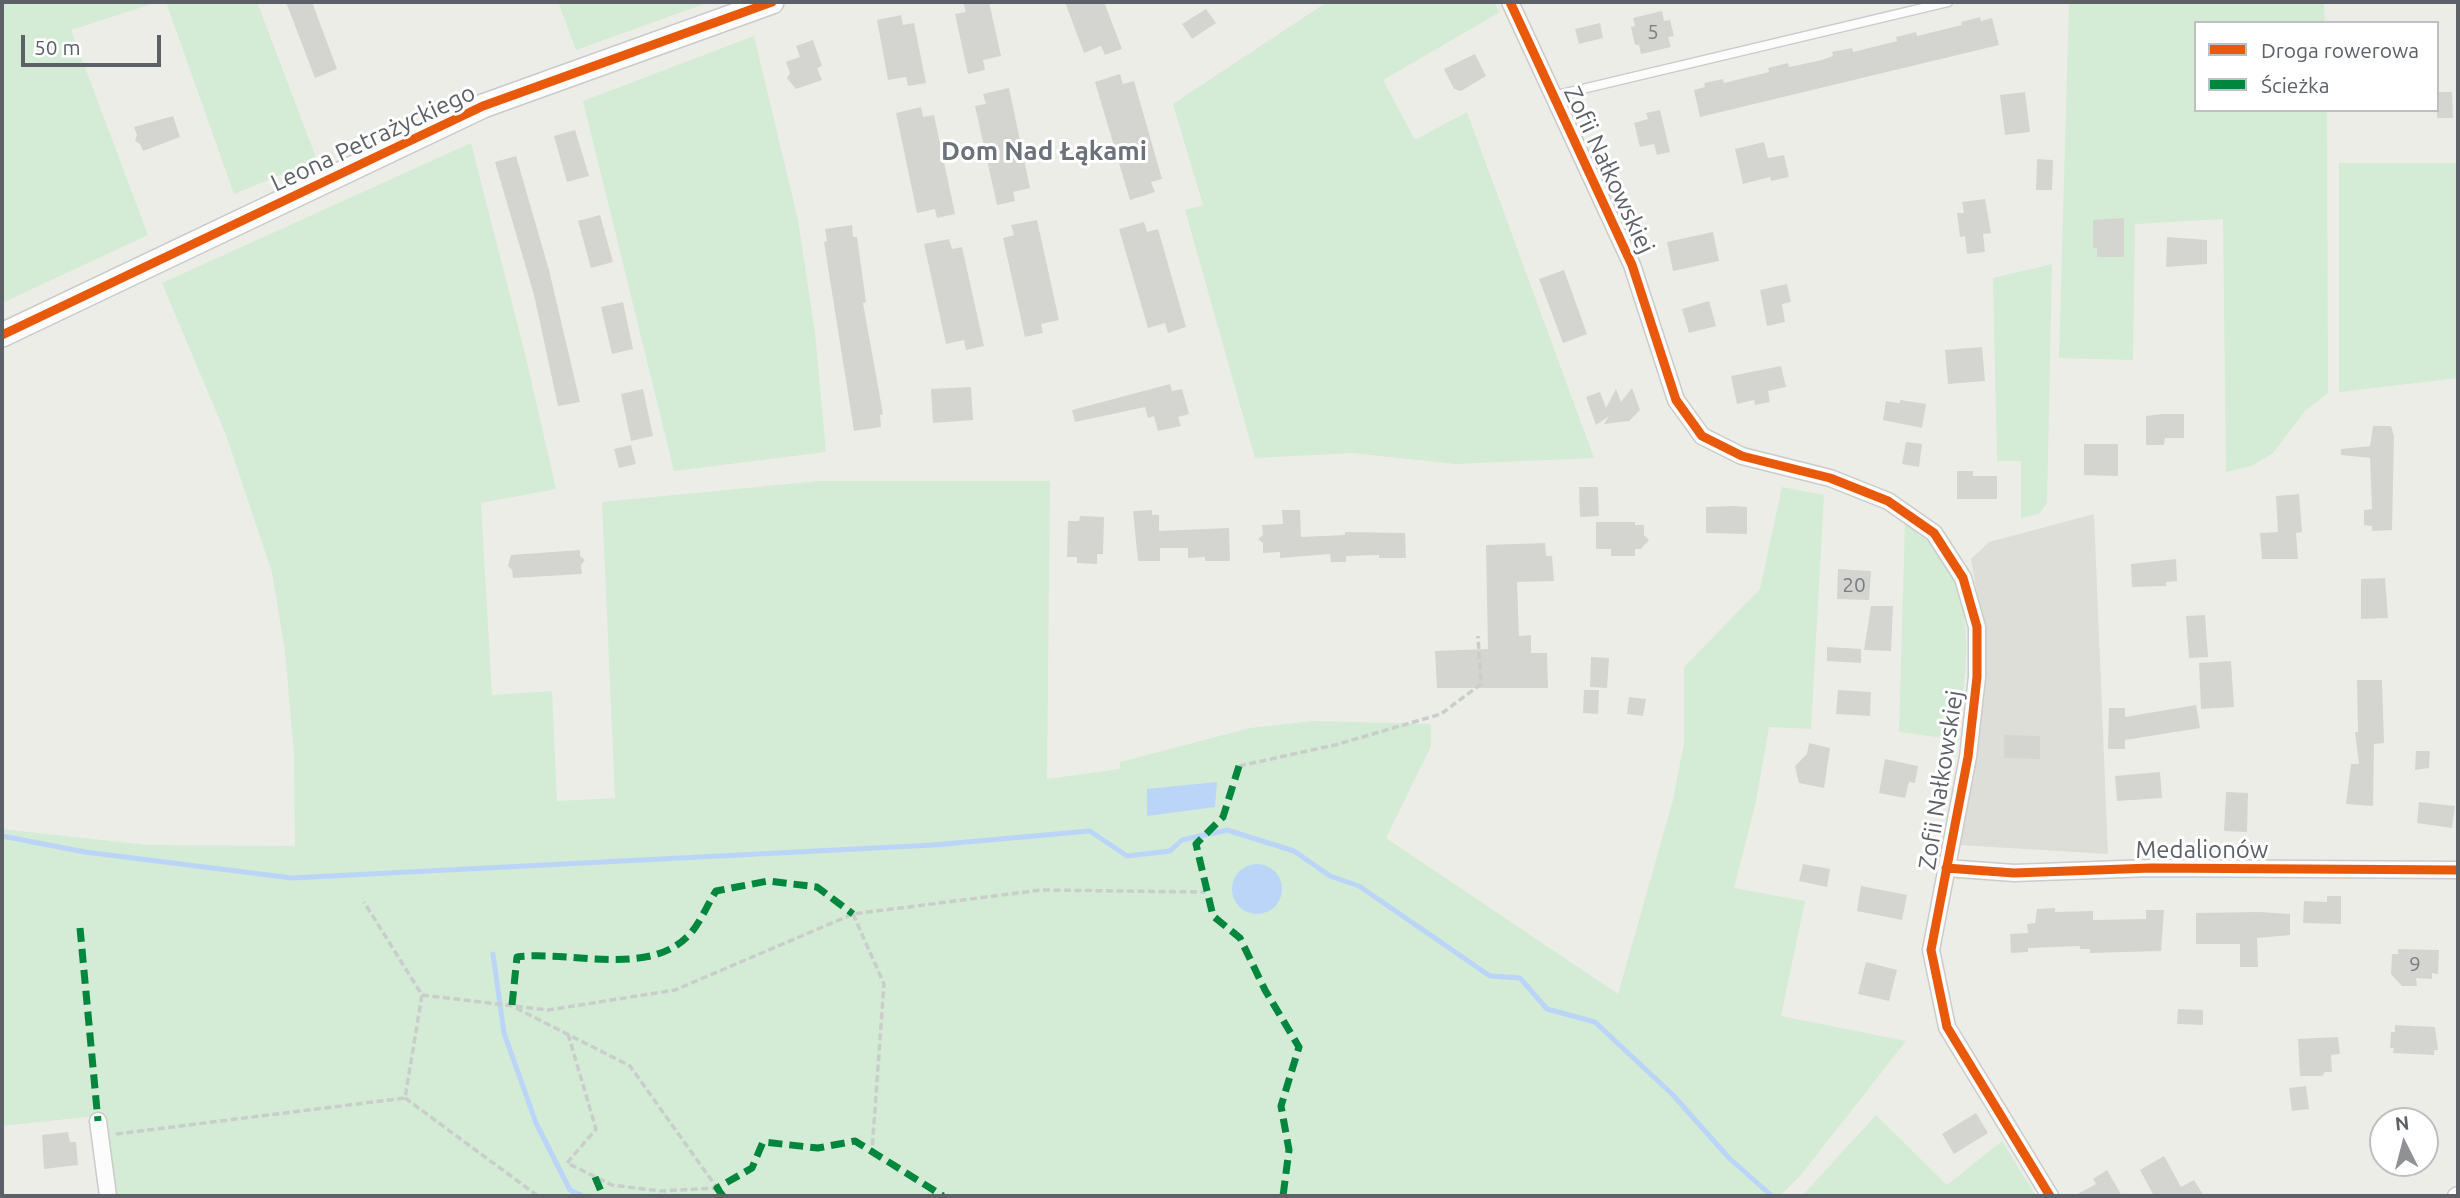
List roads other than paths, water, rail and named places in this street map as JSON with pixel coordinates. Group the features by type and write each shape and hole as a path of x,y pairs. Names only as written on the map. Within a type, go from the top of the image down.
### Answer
{"street":[{"name":"Leona Petrażyckiego","path":"2,335 483,106 772,2"},
{"name":"Zofii Nałkowskiej","path":"1510,2 1632,265 1676,400 1702,436 1742,456 1830,478 1888,502 1934,533 1963,578 1977,627 1977,677 1968,757 1931,950 1947,1027 2050,1196"},
{"name":"Medalionów","path":"1946,868 2014,873 2151,868 2458,870"},
{"path":"99,1128 108,1196"}],"lane":[{"path":"1553,96 1948,2"}],"water":[{"path":"1217,782 1215,807 1147,816 1147,789"},
{"path":"1257,864 1275,871 1282,889 1275,907 1257,914 1239,907 1232,889 1239,871"}],"waterway":[{"path":"2,836 85,852 292,878 933,845 1090,831 1127,856 1170,851 1182,840 1227,830 1294,851 1330,876 1359,886 1490,976 1520,978 1547,1009 1595,1022 1673,1095 1729,1158 1772,1196"},
{"path":"493,954 504,1033 536,1123 570,1190 583,1196"}],"district":[{"name":"Dom Nad Łąkami","path":"1044,151"}]}
